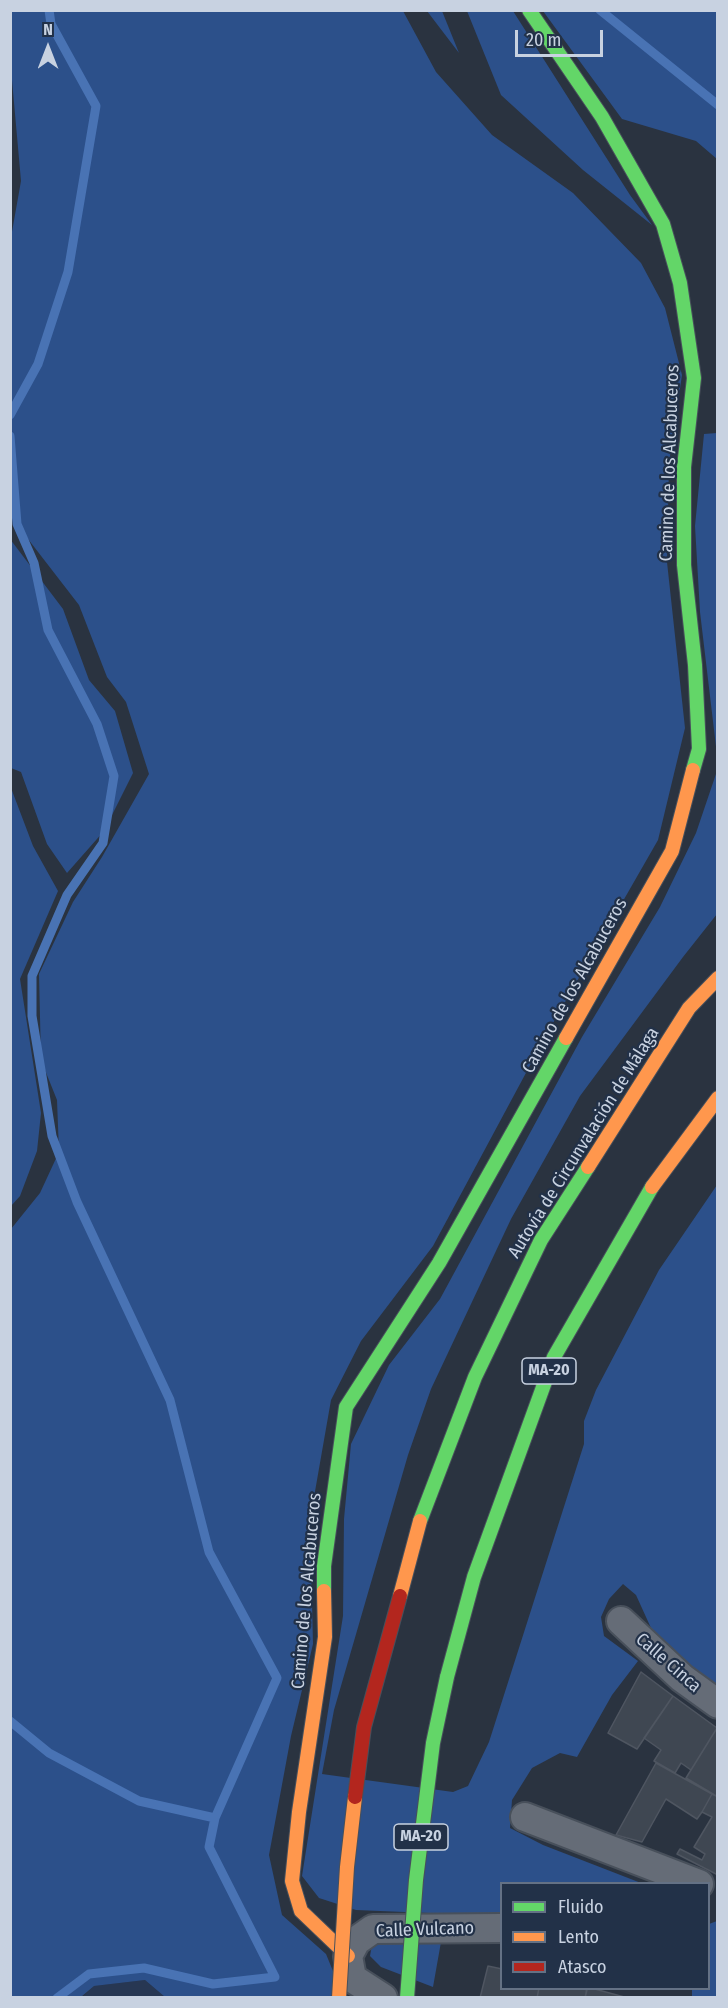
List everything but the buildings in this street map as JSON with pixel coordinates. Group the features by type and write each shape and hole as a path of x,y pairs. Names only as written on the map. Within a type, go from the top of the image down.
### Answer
{"main road":[{"name":"Camino de los Alcabuceros","path":"345,1982 301,1911 292,1881 299,1812 325,1637 324,1566 346,1407 439,1263 672,852 699,749 694,665 684,565 684,467 694,378 680,284 663,224 602,117 529,10"},
{"name":"Autovía de Circunvalación de Málaga","path":"345,1982 347,1867 364,1727 420,1521 475,1377 541,1240 689,1008 717,978"},
{"name":"MA-20","path":"407,1998 420,1845 433,1743 447,1677 474,1577 554,1357 646,1193 717,1098"}],"street":[{"name":"Calle Cinca","path":"621,1621 682,1678 717,1704"},
{"path":"525,1818 693,1882"},
{"name":"Calle Vulcano","path":"345,1982 356,1941 373,1929 500,1928"},
{"path":"345,1982 383,1998"}],"shaded area":[{"path":"11,11 403,11 436,72 492,135 573,193 641,263 665,308 682,375 669,463 667,562 685,728 658,840 549,1030 433,1246 361,1341 331,1400 310,1520 313,1644 291,1736 269,1855 282,1915 326,1954 344,1998 165,1997 145,1980 94,1986 81,1997 11,1998 11,1229 40,1193 59,1152 57,1100 41,1060 39,974 73,902 102,857 149,774 126,702 107,677 79,605 11,517 10,243 21,181 11,69"},
{"path":"427,11 442,11 459,53"},
{"path":"467,11 513,11 630,195 652,225 583,170 501,95"},
{"path":"543,11 717,11 717,159 696,141 622,119"},
{"path":"717,433 717,755 700,612 695,526 704,434"},
{"path":"10,539 63,609 89,680 115,711 133,773 104,831 67,873 47,844 21,772 11,768"},
{"path":"717,771 717,914 580,1096 511,1219 431,1389 408,1455 334,1710 322,1774 453,1792 468,1786 489,1742 584,1444 584,1421 596,1390 659,1270 717,1185 717,1690 692,1669 651,1628 636,1595 623,1584 609,1599 601,1617 604,1636 638,1661 612,1695 577,1757 560,1753 532,1768 512,1800 510,1828 543,1845 638,1882 500,1882 500,1916 356,1910 319,1898 302,1876 343,1616 344,1519 351,1444 389,1365 440,1299 582,1037 660,907 696,833"},
{"path":"11,788 33,846 58,891 20,979 41,1113 37,1151 20,1196 11,1206"},
{"path":"717,1921 717,1997 692,1997 692,1990 710,1990 710,1924"},
{"path":"383,1940 441,1942 433,1987 381,1967 370,1956 372,1945"},
{"path":"145,1980 165,1997 81,1998 94,1986"}],"waterway":[{"path":"10,415 38,364 68,272 96,106 51,24 49,10"},
{"path":"600,10 718,105"},
{"path":"10,436 17,524 34,563 48,630 97,724 114,776 103,843 67,895 32,976 32,1016 52,1136 77,1202 170,1400 209,1552 277,1678 215,1818 209,1847 275,1977 213,1984 144,1968 89,1974 57,1998"},
{"path":"10,1721 49,1753 139,1801 215,1818"}],"traffic: fast":[{"path":"529,10 602,117 663,224 680,283 694,378 684,467 684,565 695,665 699,749 693,770"},
{"path":"324,1591 324,1566 346,1407 439,1263 566,1038"},
{"path":"420,1521 475,1377 541,1240 588,1167"},
{"path":"447,1677 474,1577 554,1357 652,1187"},
{"path":"407,1998 416,1880 433,1743 447,1677"}],"traffic: slow":[{"path":"566,1038 672,851 693,770"},
{"path":"588,1167 689,1008 718,978"},
{"path":"652,1187 718,1098"},
{"path":"400,1596 420,1521"},
{"path":"324,1591 325,1637 299,1812 292,1881 301,1911 348,1956"},
{"path":"339,1998 347,1867 355,1797"}],"traffic: jam":[{"path":"355,1797 364,1727 400,1596"}]}
